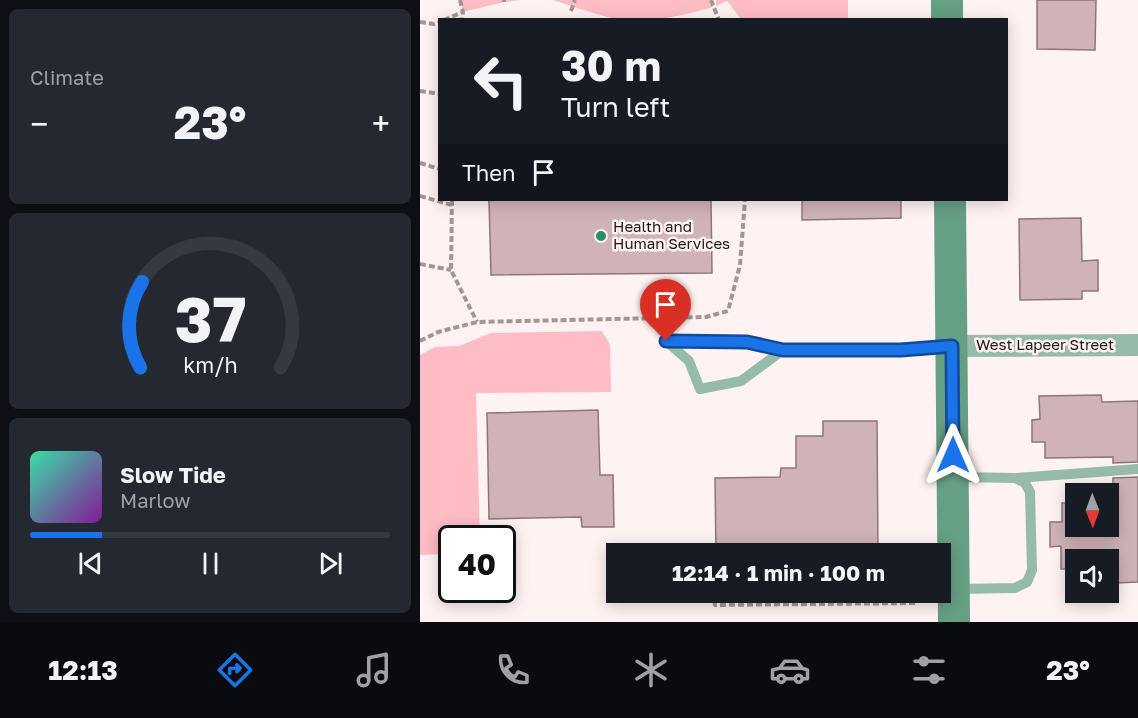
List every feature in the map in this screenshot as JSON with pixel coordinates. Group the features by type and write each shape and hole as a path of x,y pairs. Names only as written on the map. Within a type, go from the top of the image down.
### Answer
{"street":[{"path":"947,0 947,18"},
{"path":"950,201 954,622"},
{"name":"West Lapeer Street","path":"952,346 1138,345"}],"lane":[{"path":"783,350 741,381 700,389 689,361 666,341 747,342 783,350 901,350 952,346"},
{"path":"953,477 1016,478 1138,469"},
{"path":"954,589 1016,588 1027,582 1032,570 1030,492 1025,483 1016,478"}],"path":[{"path":"460,0 462,18"},
{"path":"711,0 718,18"},
{"path":"449,18 463,12"},
{"path":"420,22 438,23"},
{"path":"420,91 438,94"},
{"path":"420,163 438,168"},
{"path":"420,196 452,205"},
{"path":"452,201 451,270 477,322"},
{"path":"420,341 438,332 477,322 706,317 728,311 740,265 745,201"},
{"path":"420,264 451,270"},
{"path":"715,603 715,605 916,603"}],"shaded area":[{"path":"460,0 520,0 463,12"},
{"path":"553,0 710,0 713,7 663,18 611,18"},
{"path":"716,0 848,0 848,18 740,18 727,1 716,6"},
{"path":"602,331 610,345 611,392 476,393 480,525 438,525 438,554 420,555 420,355 435,347 459,346 491,333"}],"building":[{"path":"1037,0 1096,0 1095,50 1037,49"},
{"name":"Health and Human Services","path":"489,201 711,201 712,273 491,275"},
{"path":"802,201 901,201 901,218 802,220"},
{"path":"1081,218 1082,261 1098,260 1098,291 1082,291 1082,299 1020,300 1019,219"},
{"path":"1101,395 1102,402 1138,401 1138,462 1113,463 1113,457 1045,458 1045,442 1032,442 1032,420 1040,419 1039,396"},
{"path":"598,410 600,475 613,475 614,527 582,527 581,517 489,519 487,413"},
{"path":"823,421 877,421 878,543 716,543 715,478 780,477 781,468 796,468 796,436 823,436"},
{"path":"1138,477 1138,582 1119,583 1119,549 1065,549 1065,569 1061,569 1061,546 1050,547 1050,522 1062,522 1062,503 1065,503 1065,537 1119,537 1119,483 1113,483 1113,478"}],"place":[{"name":"Health and Human Services","path":"601,236"}],"route":[{"path":"666,341 747,342 783,350 901,350 952,346 953,455"}]}
